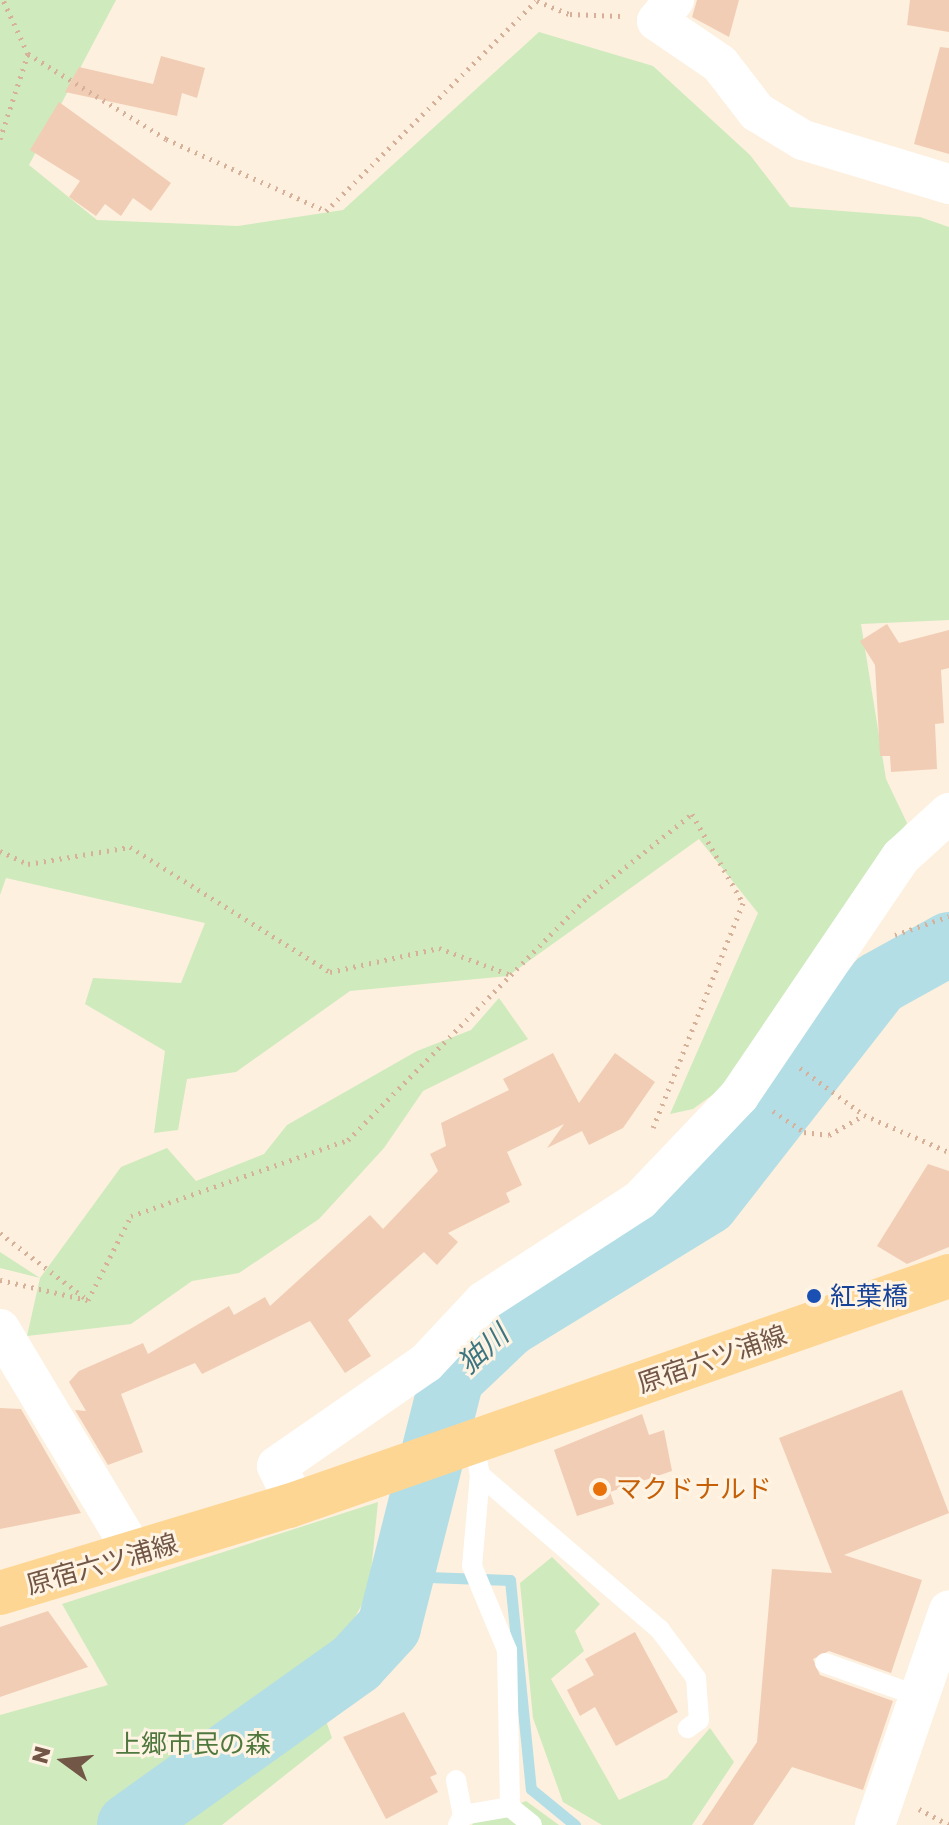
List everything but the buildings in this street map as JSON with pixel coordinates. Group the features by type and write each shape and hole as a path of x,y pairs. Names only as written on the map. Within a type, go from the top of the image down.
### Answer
{"main road":[{"name":"原宿六ツ浦線","path":"0,1593 135,1555 295,1504 386,1470 477,1458 949,1276"}],"street":[{"path":"665,10 720,64 757,112 803,140 949,184"},
{"path":"295,1504 277,1466 426,1363 484,1301 640,1200 700,1131 742,1091 901,857 949,813"},
{"path":"0,1329 135,1555"},
{"path":"875,1825 949,1610"}],"lane":[{"path":"477,1458 472,1566 494,1603 507,1650 510,1807 532,1825"},
{"path":"477,1458 660,1630 696,1678 699,1720 688,1728"},
{"path":"825,1663 921,1697"},
{"path":"456,1780 461,1820 510,1807"}],"path":[{"path":"3,0 28,54 166,139 326,211 536,0 570,14 665,10"},
{"path":"0,139 28,54"},
{"path":"88,1300 131,1216 348,1140 588,897 692,814 743,903 646,1145 700,1131"},
{"path":"0,851 28,864 130,847 330,972 439,948 511,975"},
{"path":"787,1059 862,1114 949,1152"},
{"path":"804,1132 829,1135 862,1114"},
{"path":"0,1233 88,1300"},
{"path":"0,1280 88,1300"}],"green space":[{"path":"0,0 116,0 29,165 97,220 238,226 343,210 539,32 653,66 750,155 790,207 920,217 949,227 949,620 861,624 886,779 907,823 726,1085 693,1109 670,1114 758,913 699,839 508,976 350,991 236,1072 187,1079 178,1130 154,1133 165,1051 85,1004 93,978 181,983 205,923 6,878 0,895"},
{"path":"499,998 528,1039 423,1091 384,1148 319,1219 239,1273 192,1281 131,1324 27,1336 40,1278 121,1167 167,1148 196,1181 264,1154 287,1125 417,1051 471,1030"},
{"path":"0,1252 40,1278 0,1268"},
{"name":"上郷市民の森","path":"378,1502 369,1592 336,1651 309,1672 332,1738 222,1825 0,1825 0,1715 108,1685 62,1604"},
{"path":"552,1557 600,1604 575,1631 584,1651 551,1679 619,1800 667,1778 710,1728 734,1762 692,1825 602,1825 563,1802 533,1718 520,1583"},
{"path":"526,1801 559,1825 472,1825 474,1822"}],"waterway":[{"name":"㹨川","path":"129,1825 356,1663 389,1627 452,1378 508,1325 707,1203 879,983 949,944"},
{"path":"401,1576 510,1580 531,1789 575,1825"}],"place":[{"name":"紅葉橋","path":"814,1296"},
{"name":"マクドナルド","path":"600,1489"}]}
